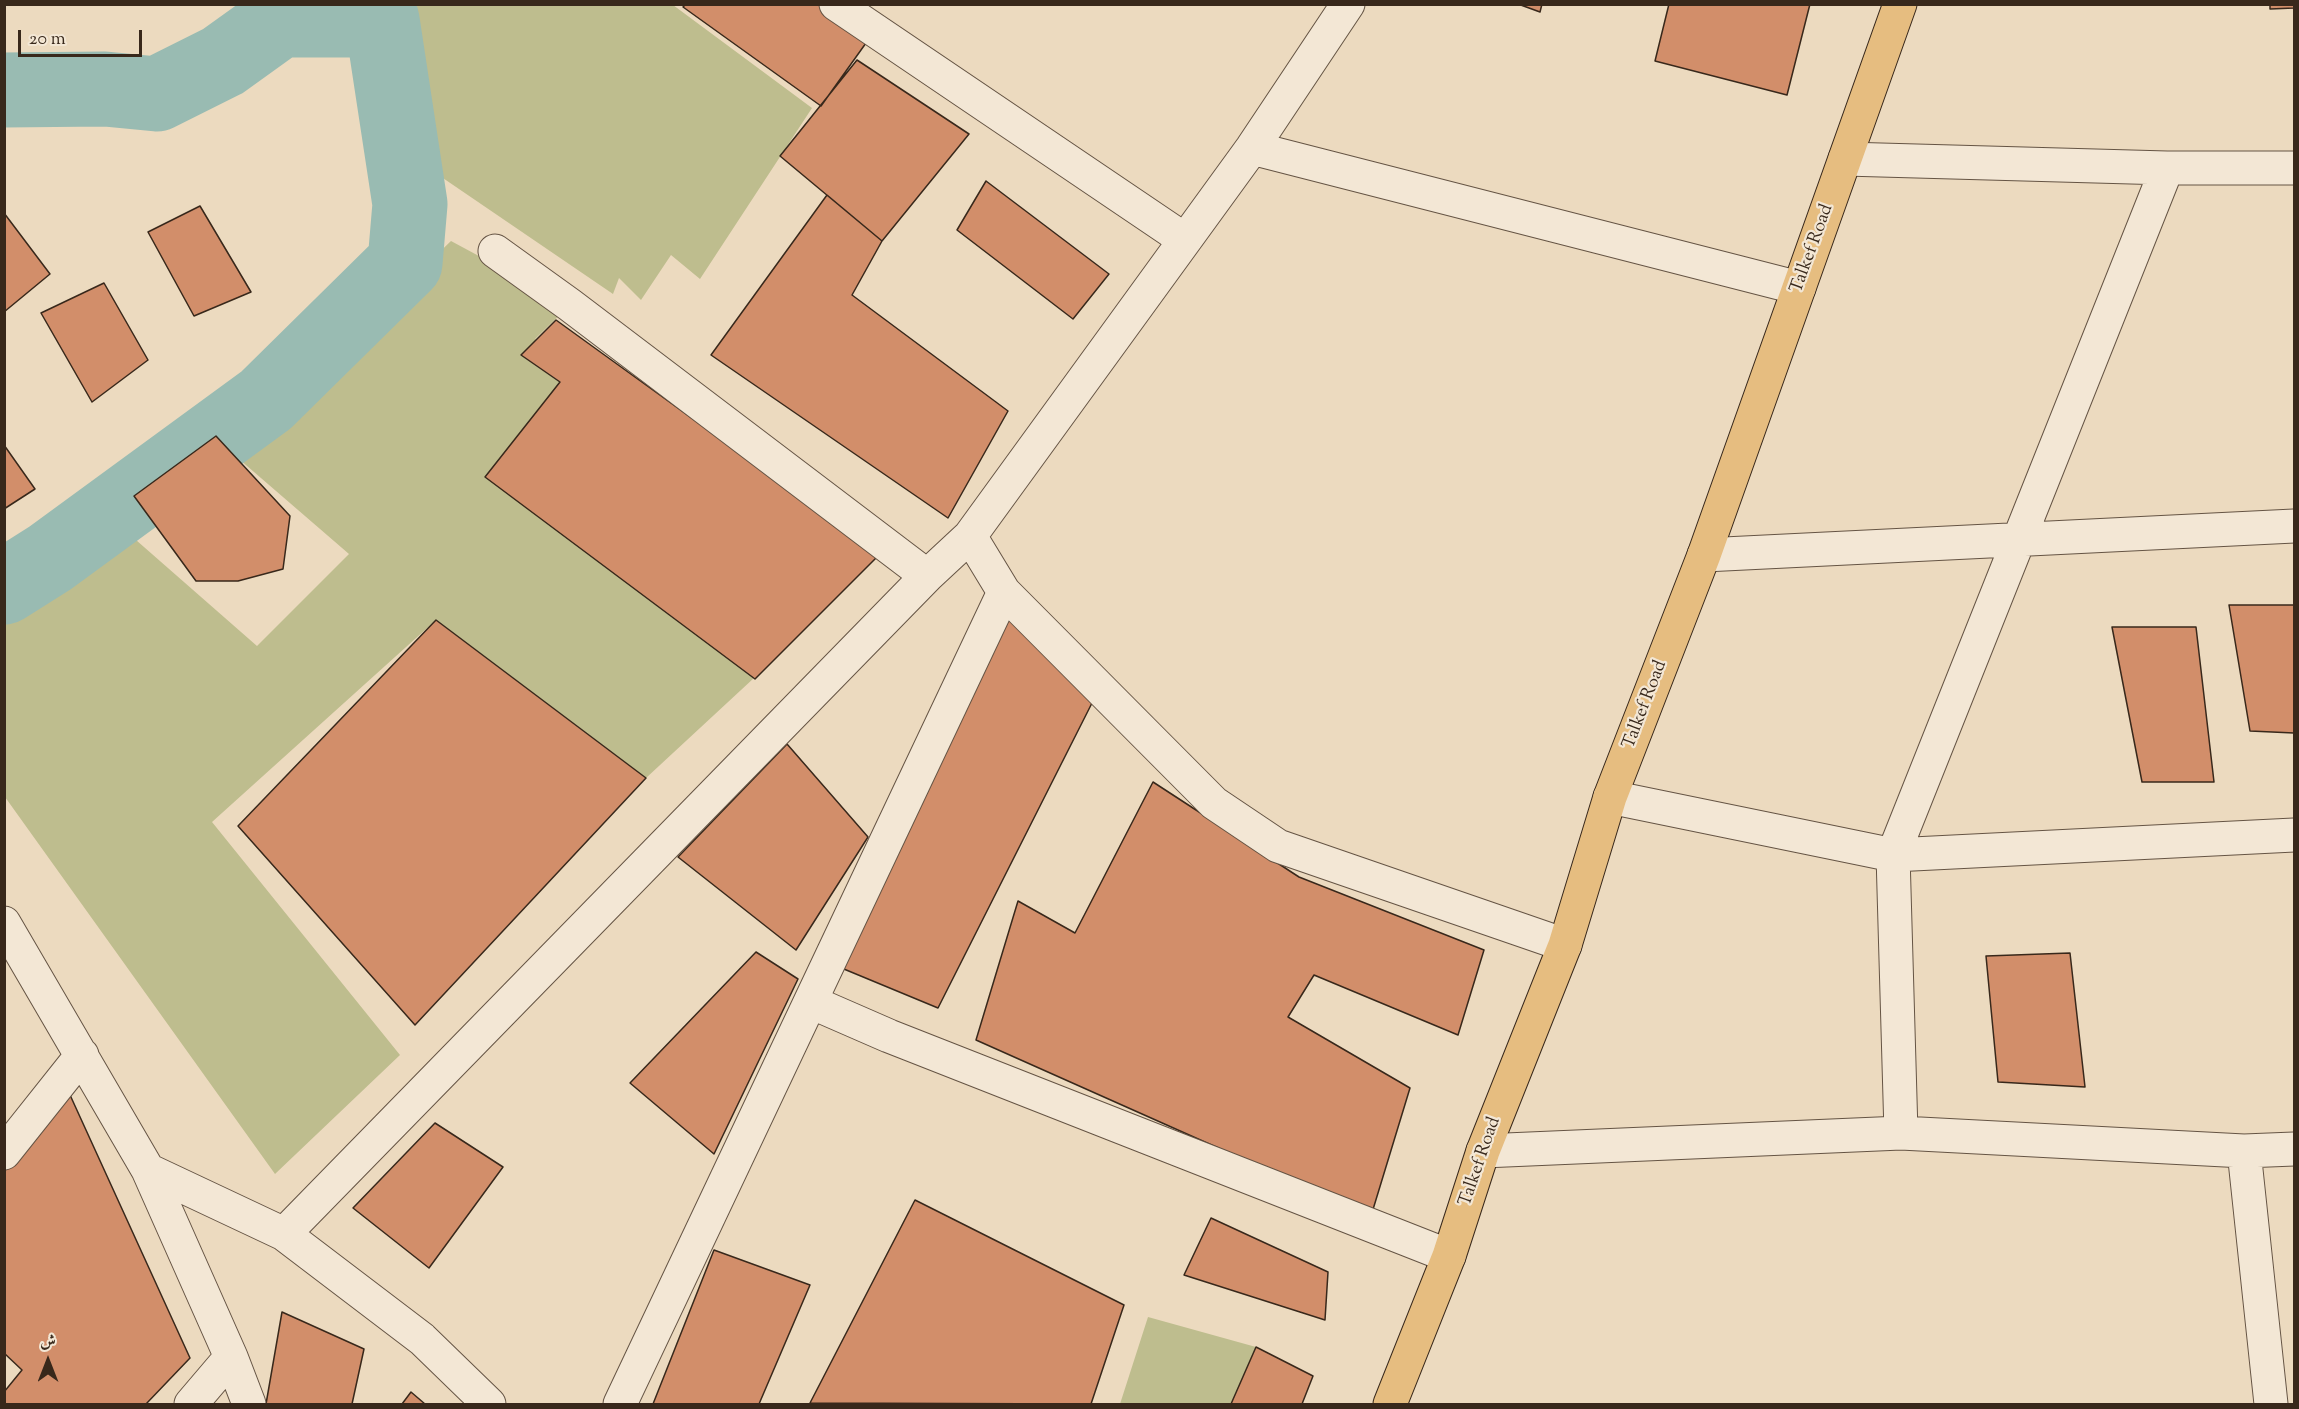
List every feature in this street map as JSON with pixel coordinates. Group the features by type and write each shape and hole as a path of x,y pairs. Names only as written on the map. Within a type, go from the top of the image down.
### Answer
{"main road":[{"name":"Talkef Road","path":"1390,1404 1449,1256 1483,1151 1565,945 1610,797 1704,555 1900,4"}],"street":[{"path":"837,4 1185,240"},
{"path":"284,1234 927,576 970,536 1252,148 1348,4"},
{"path":"1252,148 1799,288"},
{"path":"1845,159 2167,168 2295,168"},
{"path":"1901,1133 1893,855 2167,168"},
{"path":"495,251 927,576"},
{"path":"1704,555 2295,526"},
{"path":"970,536 1004,592 1214,803 1278,846 1565,945"},
{"path":"620,1404 1004,592"},
{"path":"1610,797 1893,855 2295,835"},
{"path":"4,923 148,1170 231,1357 249,1404"},
{"path":"811,1002 889,1036 1449,1256"},
{"path":"4,1153 82,1055"},
{"path":"1483,1151 1901,1133 2244,1151 2295,1149"},
{"path":"2244,1151 2271,1404"},
{"path":"148,1170 284,1234 422,1338 489,1404"},
{"path":"191,1404 231,1357"}],"shaded area":[{"path":"415,5 673,5 812,108 700,279 671,255 641,300 619,278 613,294 437,174"},
{"path":"451,241 570,305 535,339 574,366 768,665 646,778 436,620 212,822 400,1055 275,1174 5,797 4,625 128,533 257,646 349,554 232,453"},
{"path":"1148,1317 1256,1347 1234,1404 1120,1404"}],"building":[{"path":"686,4 826,4 871,36 821,106 683,7"},
{"path":"1518,4 1542,4 1540,12"},
{"path":"1669,4 1810,4 1787,95 1655,61"},
{"path":"2270,4 2294,4 2294,8 2270,9"},
{"path":"857,60 969,134 882,241 780,156"},
{"path":"986,181 1109,274 1073,319 957,230"},
{"path":"827,195 882,241 852,295 1008,411 948,518 711,355"},
{"path":"200,206 251,292 194,316 148,232"},
{"path":"4,213 50,274 4,312"},
{"path":"104,283 148,360 92,402 41,313"},
{"path":"556,320 880,554 755,679 485,477 560,382 521,355"},
{"path":"216,436 290,516 283,569 238,581 196,581 134,496"},
{"path":"4,445 35,489 4,509"},
{"path":"2229,605 2294,605 2294,733 2250,731"},
{"path":"1004,614 1092,703 938,1008 839,967"},
{"path":"436,620 646,778 415,1025 238,826"},
{"path":"2112,627 2196,627 2214,782 2142,782"},
{"path":"787,744 868,837 796,950 678,857"},
{"path":"1153,782 1299,877 1484,950 1458,1035 1314,975 1288,1017 1410,1088 1371,1216 976,1040 1018,901 1075,933"},
{"path":"756,952 798,979 714,1154 630,1083"},
{"path":"2070,953 2085,1087 1998,1082 1986,956"},
{"path":"65,1084 190,1358 146,1404 4,1404 4,1392 22,1370 4,1353 4,1167"},
{"path":"435,1123 503,1167 429,1268 353,1208"},
{"path":"915,1200 1124,1305 1091,1404 810,1403"},
{"path":"1211,1218 1328,1272 1325,1320 1184,1275"},
{"path":"714,1250 810,1285 759,1404 653,1404"},
{"path":"282,1312 364,1349 352,1404 266,1404"},
{"path":"1256,1347 1313,1376 1302,1404 1231,1404"},
{"path":"411,1392 425,1404 402,1404"}],"waterway":[{"path":"4,90 105,89 157,94 223,61 280,20 382,20 410,204 405,263 266,400 50,558 4,587"}]}
